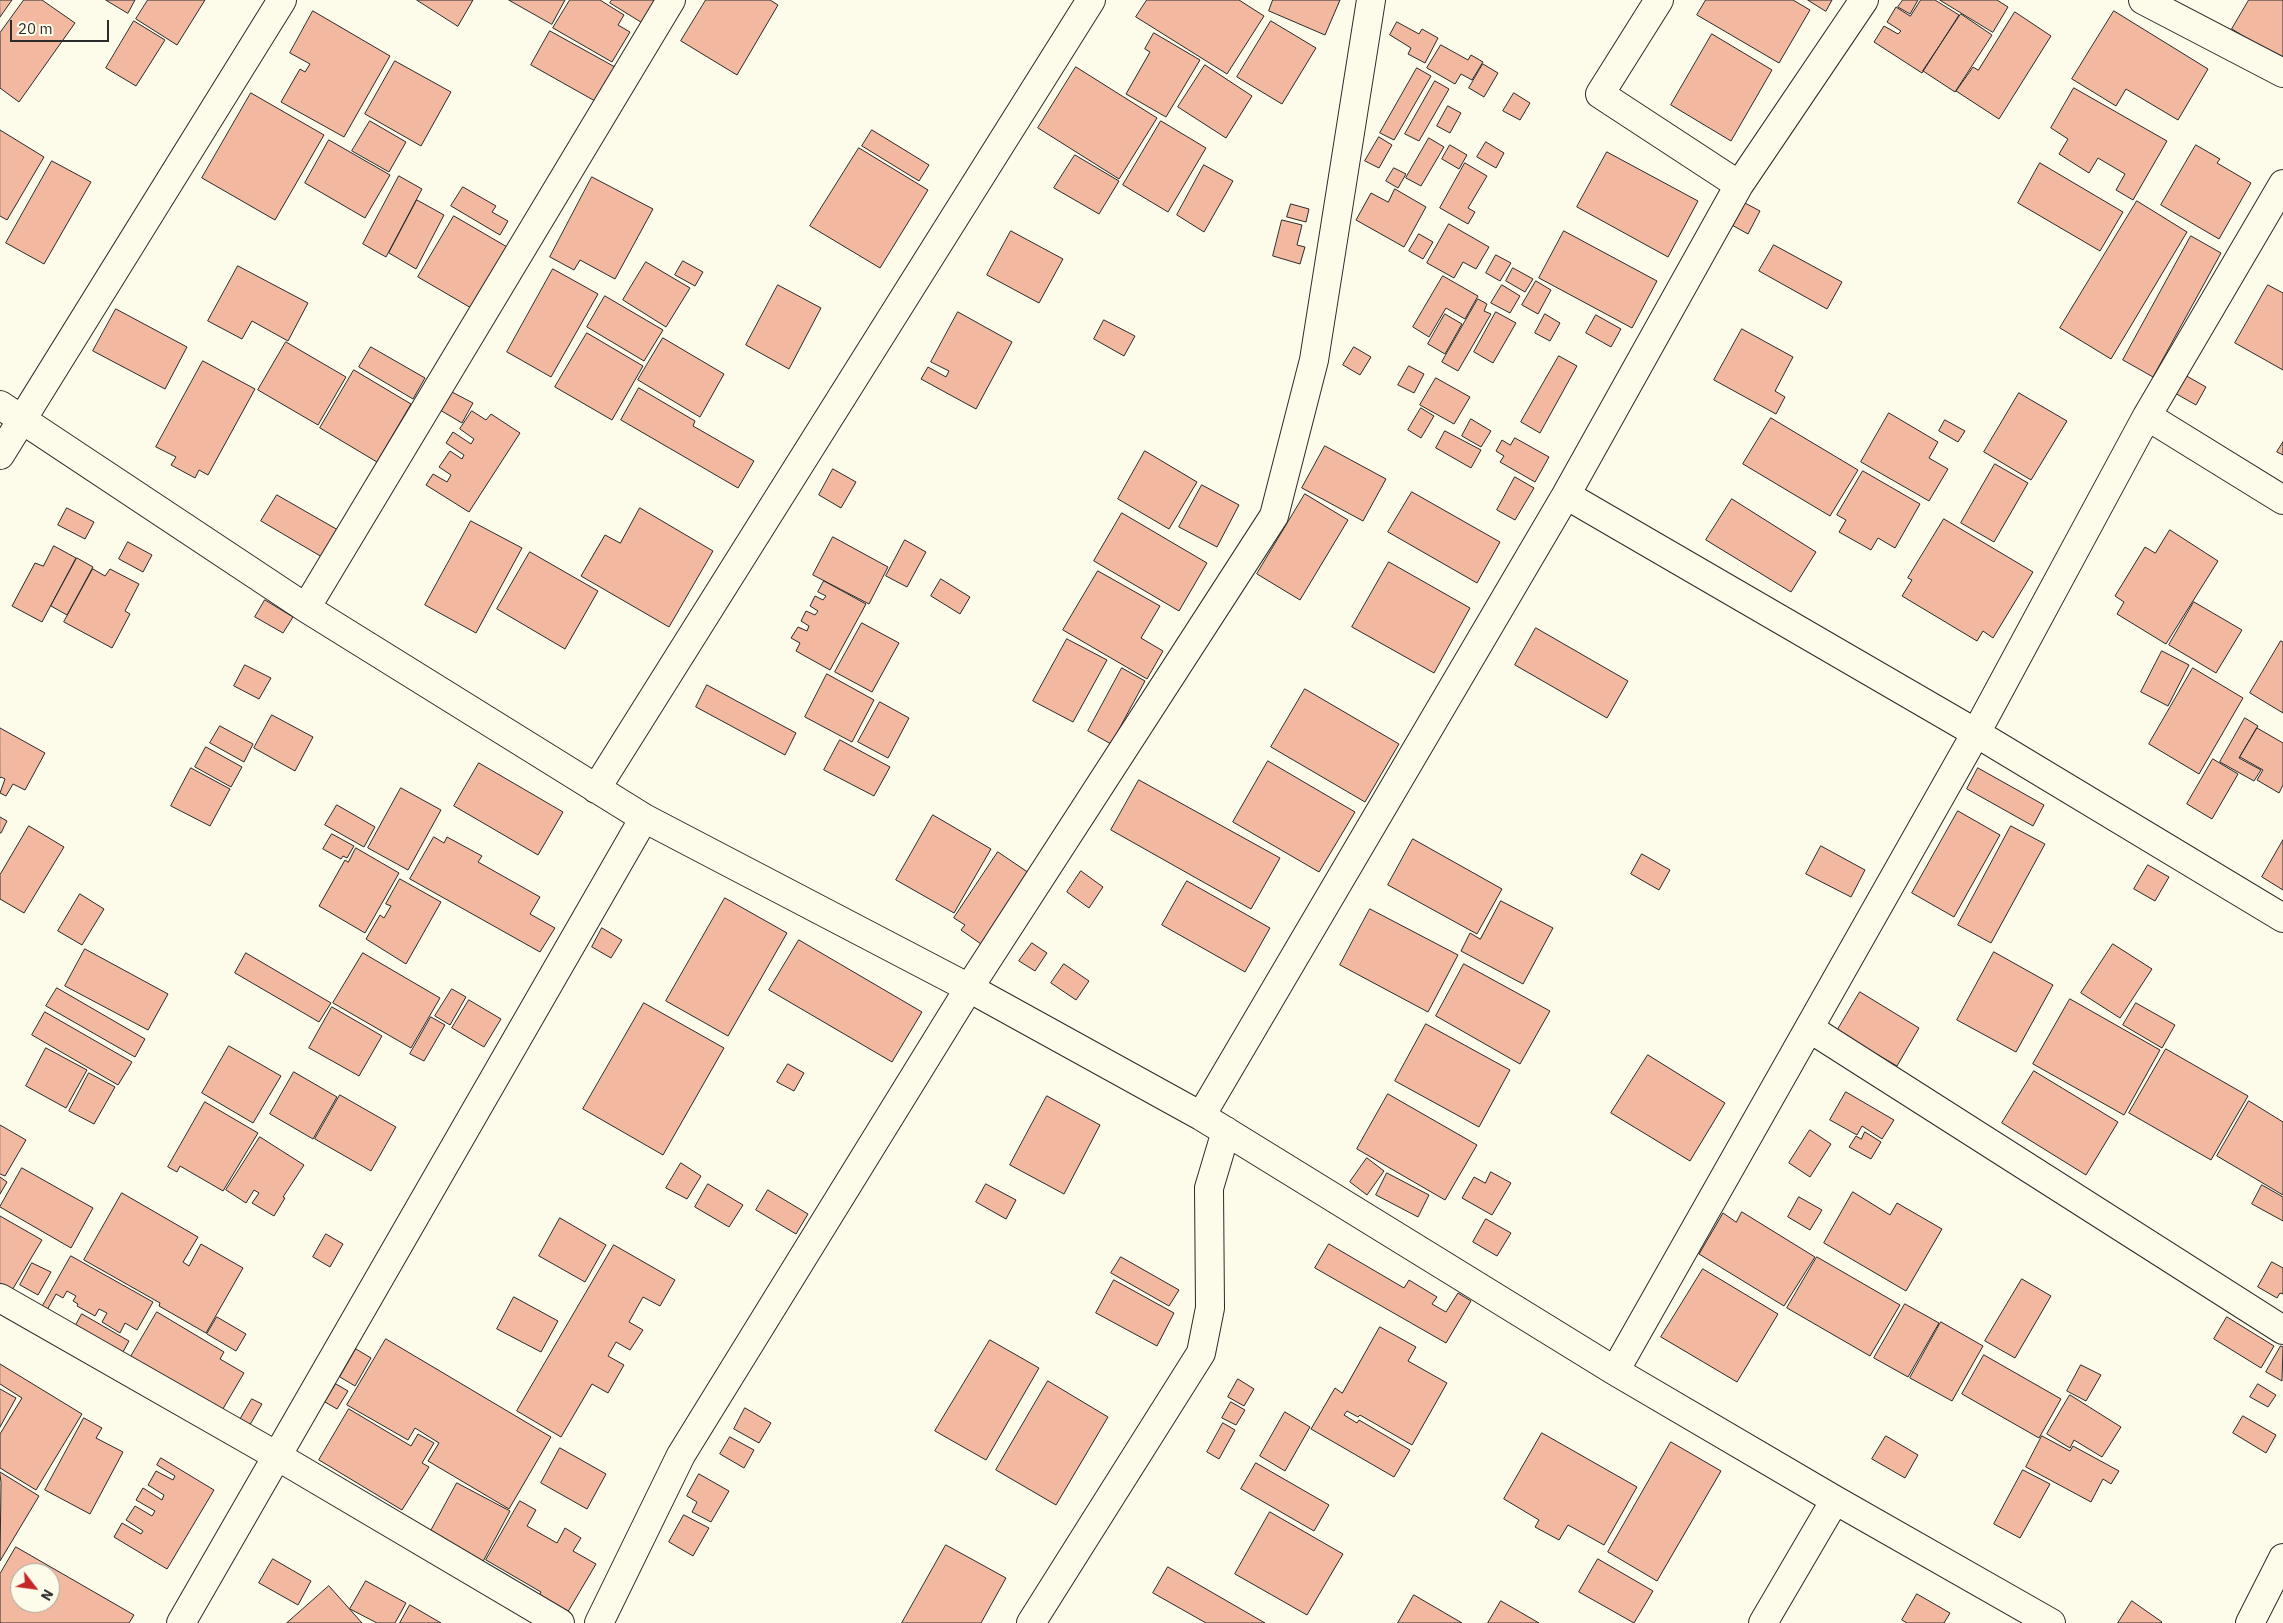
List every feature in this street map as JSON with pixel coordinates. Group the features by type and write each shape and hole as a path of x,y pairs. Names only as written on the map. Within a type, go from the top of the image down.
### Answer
{"street":[{"path":"0,455 11,412 282,0"},
{"path":"306,608 671,0"},
{"path":"596,789 1091,0"},
{"path":"599,1623 681,1455 969,988 1274,516 1314,360 1371,0"},
{"path":"1659,0 1600,94 1739,185"},
{"path":"1201,1116 1566,494 1739,185 1864,0"},
{"path":"2143,0 2283,73"},
{"path":"1615,1371 1976,733 2147,416 2283,184"},
{"path":"11,412 306,608 644,818 969,988 1201,1116 1615,1371 1835,1500 2051,1623"},
{"path":"2147,416 2283,500"},
{"path":"1566,494 1976,733 2283,918"},
{"path":"181,1623 644,818"},
{"path":"1809,1028 2283,1330"},
{"path":"1032,1623 1201,1353 1210,1308 1208,1188 1226,1131"},
{"path":"0,1298 277,1456 560,1623"},
{"path":"1763,1623 1835,1500"},
{"path":"2250,1623 2283,1558"}],"building":[{"path":"0,0 12,0 0,17"},
{"path":"24,0 42,0 75,23 19,102 0,88 0,33"},
{"path":"106,0 135,0 128,13"},
{"path":"148,0 205,0 177,45 136,19"},
{"path":"417,0 473,0 458,26"},
{"path":"509,0 565,0 552,24"},
{"path":"570,0 600,0 624,15 618,25 630,32 612,62 553,28"},
{"path":"612,0 660,0 644,24 610,3"},
{"path":"706,0 770,0 778,5 737,75 681,41"},
{"path":"1147,0 1239,0 1264,16 1227,74 1136,17"},
{"path":"1273,0 1340,0 1325,35 1269,11"},
{"path":"1706,0 1793,0 1810,10 1779,63 1697,15"},
{"path":"1808,0 1832,0 1826,11"},
{"path":"1903,0 1918,0 1910,14 1898,7"},
{"path":"1921,0 1935,0 1959,15 1922,73 1874,42 1884,26 1898,34 1901,31 1887,22 1896,7 1910,16"},
{"path":"1940,0 1997,0 2008,7 1993,32"},
{"path":"2249,0 2283,0 2283,61 2232,29"},
{"path":"313,11 390,56 344,137 281,102 300,69 305,72 310,64 290,53"},
{"path":"2114,11 2208,69 2178,120 2126,89 2116,106 2072,79"},
{"path":"2015,12 2051,36 1999,119 1956,91 1973,67 1978,70"},
{"path":"1961,14 1992,35 1955,92 1923,71"},
{"path":"134,21 165,40 136,86 106,68"},
{"path":"1271,21 1316,48 1282,104 1237,77"},
{"path":"1397,22 1419,34 1422,29 1438,38 1425,63 1408,54 1411,48 1390,35"},
{"path":"550,31 615,67 595,101 531,65"},
{"path":"1154,33 1200,60 1166,117 1126,94 1150,52 1145,49"},
{"path":"1712,34 1772,70 1731,141 1671,105"},
{"path":"1441,45 1468,60 1471,55 1483,62 1472,80 1461,74 1455,84 1427,68"},
{"path":"395,61 451,92 421,146 365,114"},
{"path":"1483,64 1498,73 1484,97 1469,88"},
{"path":"1205,65 1252,96 1226,138 1178,107"},
{"path":"1076,67 1157,118 1119,179 1038,128"},
{"path":"1417,68 1431,76 1394,140 1380,133"},
{"path":"1435,81 1449,89 1419,141 1405,134"},
{"path":"2074,88 2167,141 2133,200 2116,190 2125,174 2098,158 2089,173 2059,154 2068,139 2051,128"},
{"path":"251,93 324,135 275,220 202,178"},
{"path":"1514,93 1530,103 1520,120 1503,111"},
{"path":"1448,106 1461,113 1450,133 1437,126"},
{"path":"370,121 406,142 389,172 352,151"},
{"path":"1161,121 1206,148 1168,212 1123,185"},
{"path":"0,130 44,157 7,220 0,216"},
{"path":"872,130 929,165 919,181 862,146"},
{"path":"1379,137 1392,145 1379,168 1365,161"},
{"path":"1429,138 1444,147 1421,186 1406,178"},
{"path":"329,140 390,175 365,218 305,183"},
{"path":"1486,142 1504,153 1496,168 1477,157"},
{"path":"1450,145 1467,155 1459,169 1442,159"},
{"path":"2196,145 2220,159 2217,163 2251,183 2219,239 2161,205"},
{"path":"859,148 928,190 880,268 810,226"},
{"path":"1607,152 1698,201 1668,257 1577,207"},
{"path":"1075,155 1119,181 1099,214 1054,188"},
{"path":"52,161 91,182 44,264 6,243"},
{"path":"1465,163 1487,176 1468,208 1475,212 1468,224 1440,208"},
{"path":"2040,163 2123,212 2100,251 2018,203"},
{"path":"1204,165 1233,181 1204,232 1177,215"},
{"path":"1394,168 1406,174 1398,188 1386,181"},
{"path":"399,176 422,189 386,257 363,244"},
{"path":"592,177 653,209 615,279 580,260 574,270 550,257"},
{"path":"463,187 496,206 492,212 508,221 500,235 451,206"},
{"path":"1395,189 1426,207 1404,247 1356,220 1371,193 1388,202"},
{"path":"417,200 444,215 416,269 389,253"},
{"path":"2137,201 2187,232 2111,359 2060,328"},
{"path":"1743,202 1760,211 1748,234 1730,224"},
{"path":"1291,204 1309,209 1306,222 1287,217"},
{"path":"454,216 514,251 478,312 418,277"},
{"path":"1282,220 1302,225 1297,245 1305,247 1300,264 1273,256"},
{"path":"1449,224 1489,247 1476,269 1463,262 1454,278 1427,263"},
{"path":"1011,231 1063,259 1039,303 987,275"},
{"path":"1564,231 1657,281 1632,328 1539,278"},
{"path":"1419,234 1433,242 1423,259 1409,251"},
{"path":"2191,236 2221,253 2153,377 2123,360"},
{"path":"1774,245 1842,282 1827,309 1759,271"},
{"path":"1496,255 1511,263 1500,281 1486,273"},
{"path":"683,261 703,272 695,286 675,275"},
{"path":"646,262 690,288 666,327 623,300"},
{"path":"238,266 308,303 288,341 252,321 242,339 208,321"},
{"path":"1513,268 1533,279 1525,292 1506,281"},
{"path":"553,269 598,294 551,377 507,352"},
{"path":"1443,276 1478,296 1465,319 1446,308 1429,337 1413,327"},
{"path":"1536,281 1551,290 1538,314 1522,305"},
{"path":"778,285 821,308 789,369 746,345"},
{"path":"1502,285 1520,296 1510,313 1491,303"},
{"path":"2268,285 2283,293 2283,370 2235,343"},
{"path":"605,296 663,330 644,361 587,327"},
{"path":"1478,299 1487,304 1484,311 1491,314 1458,371 1442,362"},
{"path":"116,309 187,347 165,389 93,351"},
{"path":"958,312 1012,342 976,409 921,379 928,367 946,377 949,371 931,362"},
{"path":"1496,312 1516,323 1493,363 1474,352"},
{"path":"1445,314 1462,324 1445,354 1428,344"},
{"path":"1545,314 1560,323 1550,341 1535,333"},
{"path":"1596,315 1621,329 1611,347 1586,333"},
{"path":"1104,320 1135,336 1124,356 1094,339"},
{"path":"1742,329 1793,357 1775,391 1785,397 1776,414 1714,380"},
{"path":"587,333 643,366 612,420 555,387"},
{"path":"663,338 724,374 700,417 638,380"},
{"path":"286,342 346,377 318,425 258,390"},
{"path":"371,347 425,378 413,399 359,367"},
{"path":"1354,347 1371,357 1360,375 1343,365"},
{"path":"1559,356 1577,366 1540,433 1521,422"},
{"path":"203,361 255,389 208,475 199,470 195,478 171,465 176,457 156,447"},
{"path":"1409,366 1424,374 1414,393 1398,385"},
{"path":"354,370 411,404 377,462 320,428"},
{"path":"2183,374 2206,387 2196,405 2173,392"},
{"path":"1436,378 1470,397 1454,424 1420,405"},
{"path":"639,388 695,421 693,426 754,461 738,488 621,420"},
{"path":"450,391 473,403 462,423 440,410"},
{"path":"2019,393 2067,421 2031,480 1984,452"},
{"path":"1421,408 1434,416 1421,438 1408,430"},
{"path":"472,411 486,420 491,414 520,433 469,512 426,485 433,474 447,482 451,475 439,467 450,451 462,459 464,455 446,443 453,432 471,444 474,439 460,429"},
{"path":"1889,413 1938,442 1929,458 1948,469 1929,501 1861,462"},
{"path":"1771,418 1858,470 1830,516 1743,464"},
{"path":"1471,419 1491,431 1481,447 1462,436"},
{"path":"1945,420 1965,431 1958,442 1939,431"},
{"path":"1445,431 1481,450 1471,468 1436,448"},
{"path":"1515,438 1549,457 1535,482 1500,462 1504,456 1496,451 1502,440 1510,445"},
{"path":"2283,442 2283,455 2277,452"},
{"path":"1325,446 1386,479 1363,521 1302,488"},
{"path":"1145,451 1197,482 1169,529 1118,499"},
{"path":"1995,464 2028,483 1994,542 1961,523"},
{"path":"833,469 856,482 841,508 819,495"},
{"path":"1863,471 1920,504 1895,548 1878,538 1871,550 1839,532 1846,520 1837,515"},
{"path":"1515,477 1534,488 1515,520 1497,510"},
{"path":"1202,485 1239,505 1217,547 1179,527"},
{"path":"1412,492 1500,542 1477,583 1388,532"},
{"path":"1305,494 1348,520 1300,600 1257,574"},
{"path":"277,495 338,530 322,557 261,521"},
{"path":"1732,499 1816,552 1791,592 1706,540"},
{"path":"67,508 94,522 85,539 58,525"},
{"path":"640,508 713,551 669,627 581,576 605,535 620,543"},
{"path":"1122,513 1207,563 1179,611 1094,561"},
{"path":"1944,519 2033,572 1993,638 1983,631 1977,641 1902,596 1912,580 1908,578"},
{"path":"471,521 522,548 476,633 425,605"},
{"path":"2170,530 2218,561 2166,644 2117,614 2124,602 2115,596 2145,547 2155,553"},
{"path":"833,537 888,567 869,604 813,575"},
{"path":"905,540 926,552 907,587 886,576"},
{"path":"128,542 152,555 143,572 119,559"},
{"path":"54,546 76,558 42,622 12,606 35,563 43,566"},
{"path":"530,552 598,591 565,649 497,609"},
{"path":"77,558 93,567 67,615 51,606"},
{"path":"1389,562 1470,608 1434,673 1352,627"},
{"path":"93,569 105,576 110,569 139,584 125,611 130,614 112,648 64,622"},
{"path":"1098,571 1160,606 1141,638 1163,651 1147,679 1063,630"},
{"path":"941,579 970,597 960,614 931,596"},
{"path":"824,581 866,604 830,670 796,651 800,643 791,638 798,627 807,631 809,626 801,621 806,611 815,615 818,611 810,606 815,596 823,600 826,596 818,592"},
{"path":"265,600 293,617 283,633 255,617"},
{"path":"2194,602 2242,630 2216,673 2169,645"},
{"path":"862,623 899,643 872,692 835,672"},
{"path":"1536,628 1628,681 1607,718 1515,665"},
{"path":"1067,639 1107,660 1073,722 1033,701"},
{"path":"2281,641 2283,642 2283,713 2250,693"},
{"path":"2162,651 2189,665 2168,706 2141,692"},
{"path":"245,665 271,678 259,699 234,686"},
{"path":"1122,668 1145,681 1111,744 1088,731"},
{"path":"2193,668 2243,698 2199,774 2149,744"},
{"path":"827,674 874,700 852,742 805,717"},
{"path":"707,685 796,733 785,755 696,707"},
{"path":"1305,689 1399,744 1365,802 1271,747"},
{"path":"880,702 909,718 888,758 858,742"},
{"path":"272,715 313,737 295,771 254,748"},
{"path":"2245,718 2258,726 2239,758 2261,770 2254,781 2220,762"},
{"path":"220,726 253,744 244,762 210,743"},
{"path":"0,728 45,753 25,790 13,784 6,796 0,793 5,779 0,778"},
{"path":"2257,728 2283,743 2283,785 2279,793 2257,780 2263,770 2240,757"},
{"path":"840,740 890,767 874,796 824,770"},
{"path":"206,747 242,767 231,787 195,767"},
{"path":"2213,759 2238,774 2212,819 2187,804"},
{"path":"1268,761 1355,812 1319,872 1233,822"},
{"path":"479,763 563,812 538,855 454,806"},
{"path":"191,768 230,789 210,826 171,806"},
{"path":"1978,768 2044,805 2033,826 1967,789"},
{"path":"1139,780 1280,858 1251,909 1111,830"},
{"path":"401,788 441,810 408,870 368,848"},
{"path":"337,805 375,827 364,847 325,825"},
{"path":"1958,811 2000,835 1954,917 1912,893"},
{"path":"933,815 991,849 954,913 896,880"},
{"path":"0,817 7,821 1,833 0,833"},
{"path":"29,826 64,847 24,913 0,899 0,875"},
{"path":"2011,826 2045,844 1991,943 1958,925"},
{"path":"332,834 354,846 347,858 343,856 341,859 323,849"},
{"path":"434,837 444,843 447,837 482,856 478,862 540,897 530,914 555,928 540,952 410,879"},
{"path":"1413,839 1502,889 1477,934 1388,885"},
{"path":"2283,840 2283,890 2262,877"},
{"path":"1821,846 1865,870 1851,897 1806,874"},
{"path":"356,848 399,873 365,933 319,906 345,860 348,862"},
{"path":"998,852 1029,873 981,944 961,930 965,925 954,918"},
{"path":"1642,854 1670,870 1659,890 1631,874"},
{"path":"2148,865 2169,877 2155,901 2134,889"},
{"path":"1081,871 1103,887 1089,908 1067,892"},
{"path":"400,879 441,902 406,964 366,939 380,915 384,918 391,906 386,904"},
{"path":"1187,881 1270,928 1245,972 1162,925"},
{"path":"80,894 104,909 82,945 58,931"},
{"path":"725,898 787,933 728,1036 666,1001"},
{"path":"1501,901 1553,928 1523,984 1461,951 1470,933 1480,939"},
{"path":"1370,909 1458,955 1428,1012 1340,965"},
{"path":"602,928 622,940 611,958 592,947"},
{"path":"799,940 922,1012 892,1062 769,990"},
{"path":"1032,943 1047,953 1035,971 1019,961"},
{"path":"2113,944 2152,969 2120,1018 2081,993"},
{"path":"85,949 168,994 148,1030 65,986"},
{"path":"1994,952 2053,985 2016,1052 1957,1020"},
{"path":"246,953 331,1003 319,1022 235,973"},
{"path":"363,953 440,998 411,1048 333,1003"},
{"path":"1064,964 1089,981 1076,1000 1051,983"},
{"path":"1464,964 1550,1011 1520,1064 1436,1016"},
{"path":"57,988 145,1039 135,1057 46,1006"},
{"path":"452,989 466,997 450,1025 435,1016"},
{"path":"1860,992 1919,1028 1897,1066 1837,1031"},
{"path":"2070,999 2160,1050 2124,1115 2033,1064"},
{"path":"469,1000 501,1019 484,1047 452,1028"},
{"path":"644,1003 724,1048 663,1155 583,1109"},
{"path":"2136,1003 2175,1025 2162,1048 2123,1025"},
{"path":"332,1007 382,1036 359,1076 309,1048"},
{"path":"45,1012 132,1062 118,1085 32,1035"},
{"path":"431,1017 445,1025 424,1061 410,1054"},
{"path":"1426,1024 1510,1070 1479,1127 1395,1081"},
{"path":"229,1046 281,1076 253,1123 202,1093"},
{"path":"46,1048 87,1070 66,1108 26,1086"},
{"path":"2166,1049 2248,1096 2211,1160 2129,1113"},
{"path":"1648,1055 1725,1103 1690,1161 1611,1113"},
{"path":"788,1064 804,1073 794,1091 777,1082"},
{"path":"2034,1071 2118,1122 2086,1175 2002,1123"},
{"path":"294,1072 337,1097 313,1139 270,1114"},
{"path":"89,1073 115,1087 94,1124 69,1111"},
{"path":"1846,1092 1894,1120 1882,1139 1862,1126 1857,1135 1830,1120"},
{"path":"1388,1094 1477,1145 1445,1200 1357,1149"},
{"path":"340,1095 396,1127 371,1171 315,1139"},
{"path":"1047,1096 1100,1125 1064,1194 1010,1165"},
{"path":"2249,1101 2283,1122 2283,1195 2217,1156"},
{"path":"205,1102 258,1133 223,1191 180,1166 177,1172 168,1167"},
{"path":"0,1125 26,1140 5,1176 0,1174"},
{"path":"1810,1130 1831,1144 1810,1177 1789,1163"},
{"path":"1865,1132 1881,1142 1871,1159 1849,1147 1856,1136 1861,1139"},
{"path":"260,1137 304,1165 283,1197 285,1198 274,1216 252,1203 259,1193 254,1190 246,1203 226,1190"},
{"path":"1367,1158 1384,1171 1367,1195 1350,1182"},
{"path":"681,1163 701,1176 687,1199 666,1188"},
{"path":"22,1168 93,1208 71,1248 0,1207"},
{"path":"1491,1172 1511,1183 1492,1215 1462,1198 1474,1177 1485,1183"},
{"path":"1387,1173 1429,1195 1418,1217 1376,1195"},
{"path":"0,1177 7,1182 0,1194"},
{"path":"708,1184 743,1205 729,1227 695,1207"},
{"path":"986,1184 1016,1200 1006,1219 976,1202"},
{"path":"2262,1185 2283,1197 2283,1221 2252,1204"},
{"path":"768,1190 808,1214 796,1234 756,1210"},
{"path":"1853,1192 1890,1215 1897,1203 1942,1229 1906,1291 1824,1243"},
{"path":"122,1193 198,1237 183,1262 189,1266 201,1244 243,1268 206,1333 159,1306 160,1303 84,1260"},
{"path":"1799,1197 1822,1210 1810,1230 1788,1217"},
{"path":"1742,1212 1815,1257 1784,1306 1699,1254 1723,1213 1736,1222"},
{"path":"0,1216 42,1240 11,1292 0,1285"},
{"path":"560,1218 606,1245 585,1282 539,1256"},
{"path":"1486,1219 1511,1233 1497,1256 1473,1242"},
{"path":"326,1234 343,1244 330,1267 313,1257"},
{"path":"1329,1244 1404,1288 1409,1280 1437,1297 1432,1304 1446,1312 1458,1293 1471,1301 1446,1343 1315,1268"},
{"path":"614,1245 675,1280 660,1306 643,1297 629,1322 643,1330 630,1350 616,1342 608,1356 624,1365 608,1393 592,1384 561,1437 517,1411"},
{"path":"71,1256 153,1302 137,1330 125,1323 120,1333 102,1322 107,1313 99,1309 95,1316 77,1306 78,1304 73,1301 76,1296 67,1291 63,1298 56,1294 46,1312 41,1309"},
{"path":"1121,1257 1179,1290 1169,1306 1111,1273"},
{"path":"1817,1257 1900,1305 1870,1356 1787,1308"},
{"path":"2272,1262 2283,1268 2283,1294 2280,1293 2277,1298 2258,1287"},
{"path":"32,1263 51,1272 38,1295 20,1285"},
{"path":"1703,1269 1778,1314 1737,1382 1661,1337"},
{"path":"2022,1279 2051,1296 2015,1358 1985,1341"},
{"path":"1114,1280 1174,1313 1157,1346 1096,1313"},
{"path":"514,1297 558,1321 541,1352 497,1329"},
{"path":"1905,1304 1939,1323 1908,1377 1874,1358"},
{"path":"157,1312 224,1352 220,1359 244,1373 217,1419 126,1365"},
{"path":"82,1314 129,1341 118,1361 71,1334"},
{"path":"217,1317 246,1334 236,1351 207,1334"},
{"path":"2227,1317 2274,1346 2261,1368 2214,1339"},
{"path":"1941,1322 1983,1346 1952,1401 1910,1378"},
{"path":"1380,1327 1416,1347 1408,1361 1447,1383 1412,1445 1360,1415 1358,1417 1347,1411 1344,1415 1357,1423 1359,1420 1410,1450 1394,1477 1311,1429 1335,1388 1342,1393"},
{"path":"386,1339 551,1437 509,1509 428,1461 439,1443 415,1428 408,1440 347,1405"},
{"path":"990,1340 1039,1368 986,1460 935,1431"},
{"path":"2281,1346 2283,1347 2282,1381 2266,1372"},
{"path":"356,1349 371,1358 355,1386 340,1377"},
{"path":"1984,1355 2061,1399 2039,1438 1962,1394"},
{"path":"0,1364 82,1414 36,1490 0,1468 0,1434 22,1398 0,1384"},
{"path":"2081,1365 2101,1375 2086,1401 2067,1391"},
{"path":"1238,1379 1254,1389 1244,1406 1228,1397"},
{"path":"1048,1381 1108,1417 1056,1505 996,1470"},
{"path":"336,1384 348,1391 337,1409 325,1402"},
{"path":"2258,1384 2276,1395 2268,1407 2250,1397"},
{"path":"0,1389 16,1398 0,1427"},
{"path":"2070,1395 2121,1427 2102,1457 2074,1440 2070,1448 2047,1434"},
{"path":"252,1399 262,1404 244,1435 234,1430"},
{"path":"1231,1402 1245,1410 1236,1425 1222,1418"},
{"path":"745,1408 771,1423 759,1443 734,1429"},
{"path":"349,1409 411,1446 418,1434 434,1443 422,1463 429,1467 402,1510 319,1460"},
{"path":"1285,1412 1310,1427 1285,1471 1260,1456"},
{"path":"2243,1416 2276,1435 2266,1453 2233,1433"},
{"path":"84,1418 102,1428 96,1438 123,1452 90,1514 45,1490"},
{"path":"1223,1423 1235,1430 1219,1459 1207,1452"},
{"path":"1542,1433 1637,1487 1604,1545 1568,1525 1559,1540 1535,1527 1539,1520 1504,1499"},
{"path":"1886,1436 1918,1455 1905,1478 1872,1459"},
{"path":"2042,1436 2070,1451 2073,1446 2119,1471 2111,1484 2103,1479 2091,1502 2026,1467"},
{"path":"730,1437 754,1450 744,1468 720,1454"},
{"path":"1671,1442 1721,1471 1657,1581 1608,1552"},
{"path":"560,1448 606,1474 587,1509 541,1483"},
{"path":"161,1458 214,1490 167,1569 114,1537 122,1523 141,1534 143,1531 126,1520 135,1506 152,1516 155,1511 136,1500 143,1488 162,1500 164,1495 148,1485 156,1471 173,1480 175,1476 157,1465"},
{"path":"1256,1463 1329,1505 1314,1531 1241,1489"},
{"path":"2023,1470 2050,1484 2020,1538 1994,1524"},
{"path":"0,1472 39,1496 0,1561 1,1483"},
{"path":"699,1474 729,1491 711,1522 692,1512 697,1502 687,1496"},
{"path":"457,1483 510,1511 479,1569 426,1540"},
{"path":"520,1501 536,1510 527,1526 557,1543 565,1528 581,1538 573,1551 596,1564 566,1615 537,1599 541,1592 486,1560"},
{"path":"1270,1512 1343,1554 1307,1615 1235,1574"},
{"path":"684,1515 709,1528 693,1556 669,1542"},
{"path":"946,1545 1006,1578 981,1623 902,1623"},
{"path":"16,1547 44,1563 10,1563 10,1613 60,1613 60,1572 134,1615 129,1623 0,1623 0,1574"},
{"path":"273,1559 311,1581 298,1605 259,1583"},
{"path":"1598,1559 1653,1591 1634,1623 1579,1592"},
{"path":"1168,1567 1265,1623 1206,1623 1153,1593"},
{"path":"366,1581 406,1603 395,1623 377,1623 350,1609"},
{"path":"329,1586 362,1623 287,1623"},
{"path":"1917,1594 1950,1613 1944,1623 1907,1623 1902,1620"},
{"path":"1414,1595 1462,1623 1398,1623"},
{"path":"1501,1601 1539,1623 1488,1623"},
{"path":"2132,1601 2162,1622 2118,1623"},
{"path":"410,1605 441,1623 400,1623"}]}
